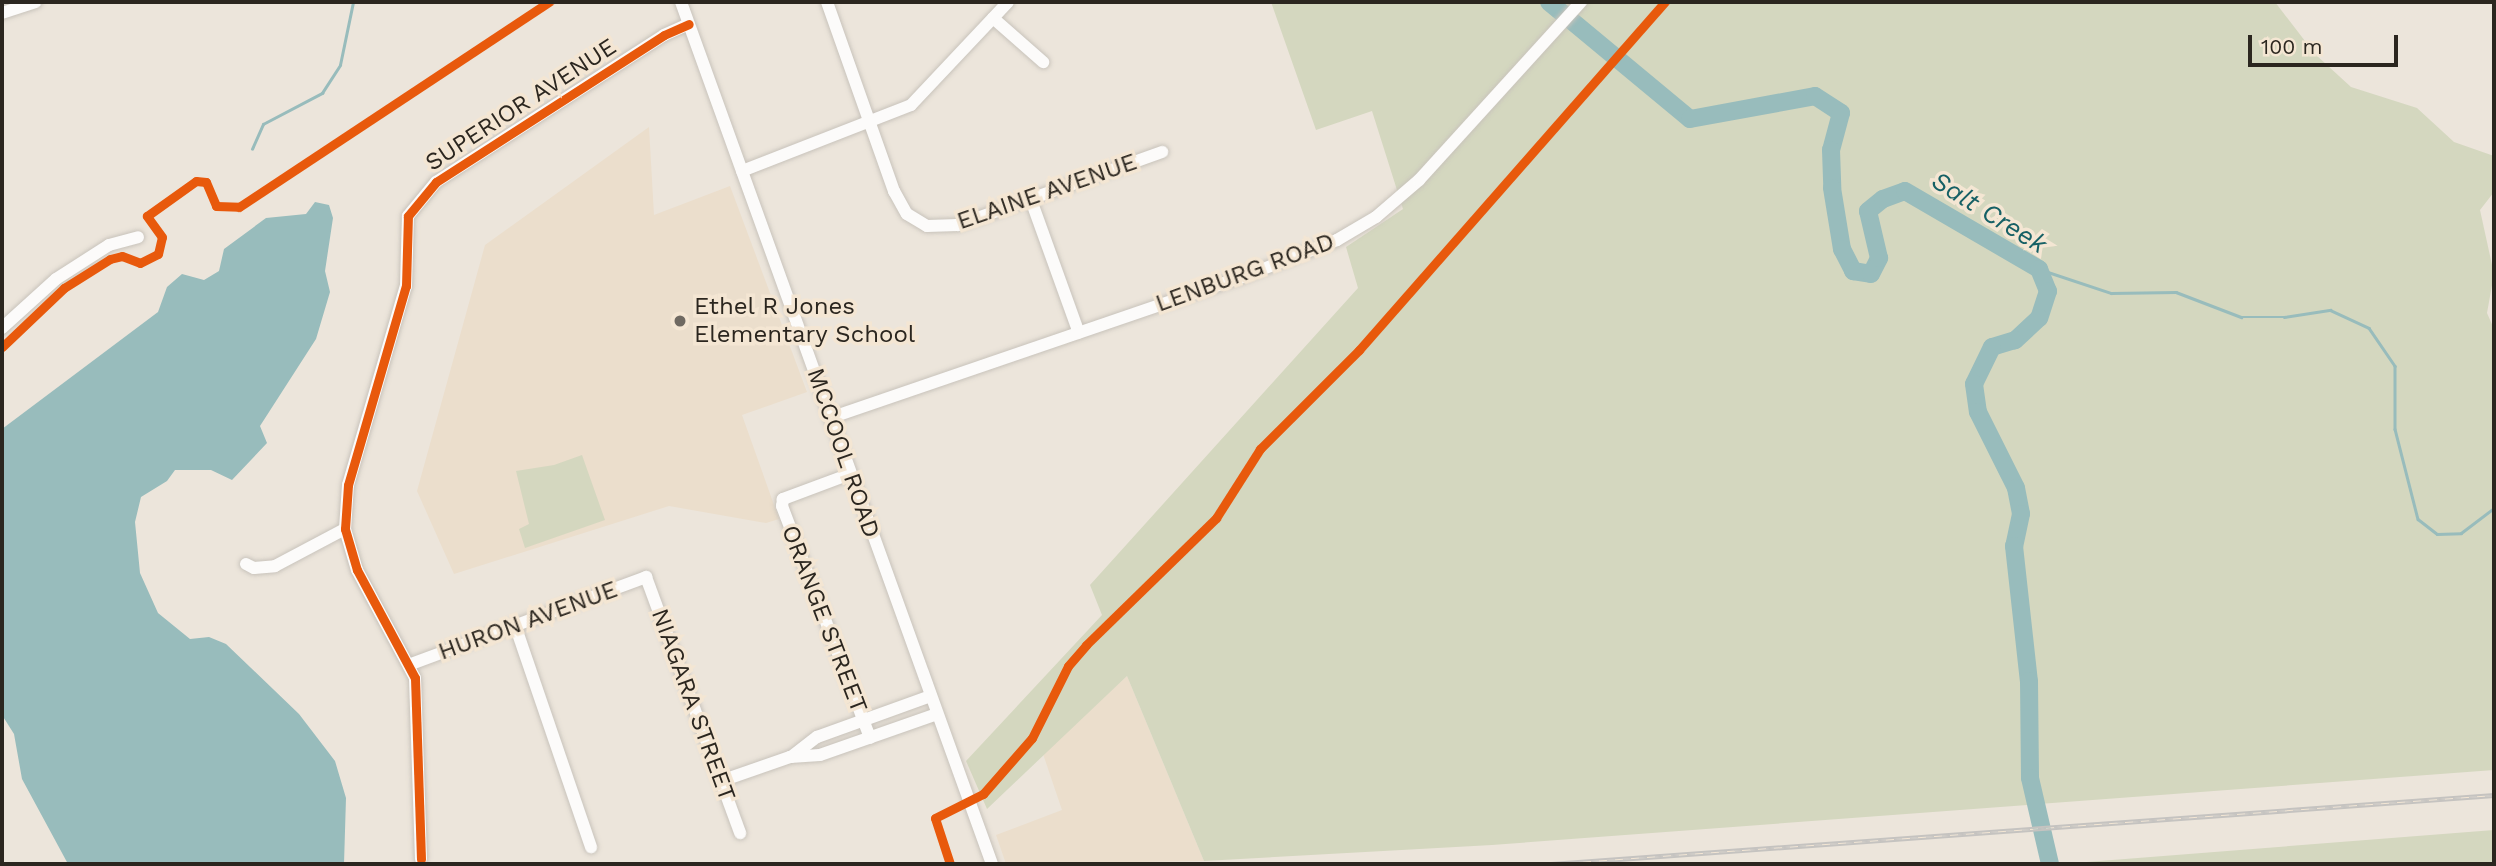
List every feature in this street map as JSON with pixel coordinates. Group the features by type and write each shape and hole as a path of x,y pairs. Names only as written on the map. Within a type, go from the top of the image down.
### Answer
{"street":[{"path":"2,13 35,2"},
{"name":"MCCOOL ROAD","path":"681,2 992,864"},
{"name":"ELAINE AVENUE","path":"827,2 900,203 916,221 949,228 1163,152"},
{"path":"742,171 870,123 923,96 1008,2"},
{"name":"LENBURG ROAD","path":"830,418 1288,260 1360,227 1419,180 1581,2"},
{"path":"992,18 1043,62"},
{"name":"SUPERIOR AVENUE","path":"345,529 348,485 406,286 407,228 413,205 436,182 664,35 689,24"},
{"path":"1031,200 1079,333"},
{"path":"2,328 56,279 110,245 138,237"},
{"name":"ORANGE STREET","path":"850,474 783,499 794,548 870,738"},
{"path":"246,564 254,568 275,566 345,529 365,588 411,664 418,693 421,859"},
{"name":"HURON AVENUE","path":"411,664 646,577"},
{"name":"NIAGARA STREET","path":"646,577 740,833"},
{"path":"515,625 591,847"},
{"path":"790,757 817,737 931,696"},
{"path":"720,782 790,757 820,755 937,713"}],"shaded area":[{"path":"649,127 654,215 730,186 807,392 742,415 779,519 766,523 669,506 454,574 417,491 485,245"},
{"path":"1127,676 1204,861 1006,864 996,835 1062,810 1043,754"}],"green space":[{"path":"1271,2 2275,2 2315,54 2351,87 2417,108 2454,142 2494,156 2494,192 2480,210 2494,274 2487,313 2494,329 2494,770 1492,845 1204,861 1127,676 987,809 966,761 1102,615 1090,585 1358,288 1346,247 1403,209 1372,111 1316,130"},
{"path":"582,455 605,520 525,548 519,529 529,524 516,471 554,465"},
{"path":"2494,830 2494,864 2061,864"}],"water":[{"path":"315,202 329,205 333,218 325,271 330,292 316,339 260,426 267,443 232,480 211,470 175,470 167,481 141,497 135,522 140,573 158,613 190,639 209,637 226,644 299,714 335,761 346,798 344,864 68,864 22,779 14,734 2,715 2,429 158,312 167,287 182,274 204,280 219,271 224,249 266,218 306,214"}],"waterway":[{"path":"252,149 263,124 322,93 340,65 353,2"},
{"name":"Salt Creek","path":"1549,2 1690,119 1815,96 1841,113 1831,150 1832,188 1842,249 1853,271 1871,274 1879,258 1868,211 1883,199 1905,191 2039,269 2048,291 2039,318 2015,340 1992,347 1974,384 1978,412 2016,488 2021,514 2014,546 2029,681 2030,778 2050,864"},
{"path":"2039,269 2111,293 2176,292 2241,317 2284,317 2330,310 2369,328 2395,366 2395,429 2418,519 2437,534 2461,533 2494,508"}],"railway":[{"path":"1551,864 2494,795"}],"cycle path":[{"path":"2,347 64,288 110,259 122,256 140,263 158,254 162,237 147,216 196,181 206,182 216,206 239,207 549,2"},
{"path":"950,864 935,818 983,794 1032,738 1068,666 1086,645 1216,518 1260,449 1359,350 1665,2"},
{"path":"421,859 415,678 357,570 345,529 348,485 406,286 408,216 436,182 664,35 689,24"}],"place":[{"name":"Ethel R Jones Elementary School","path":"680,321"}]}
